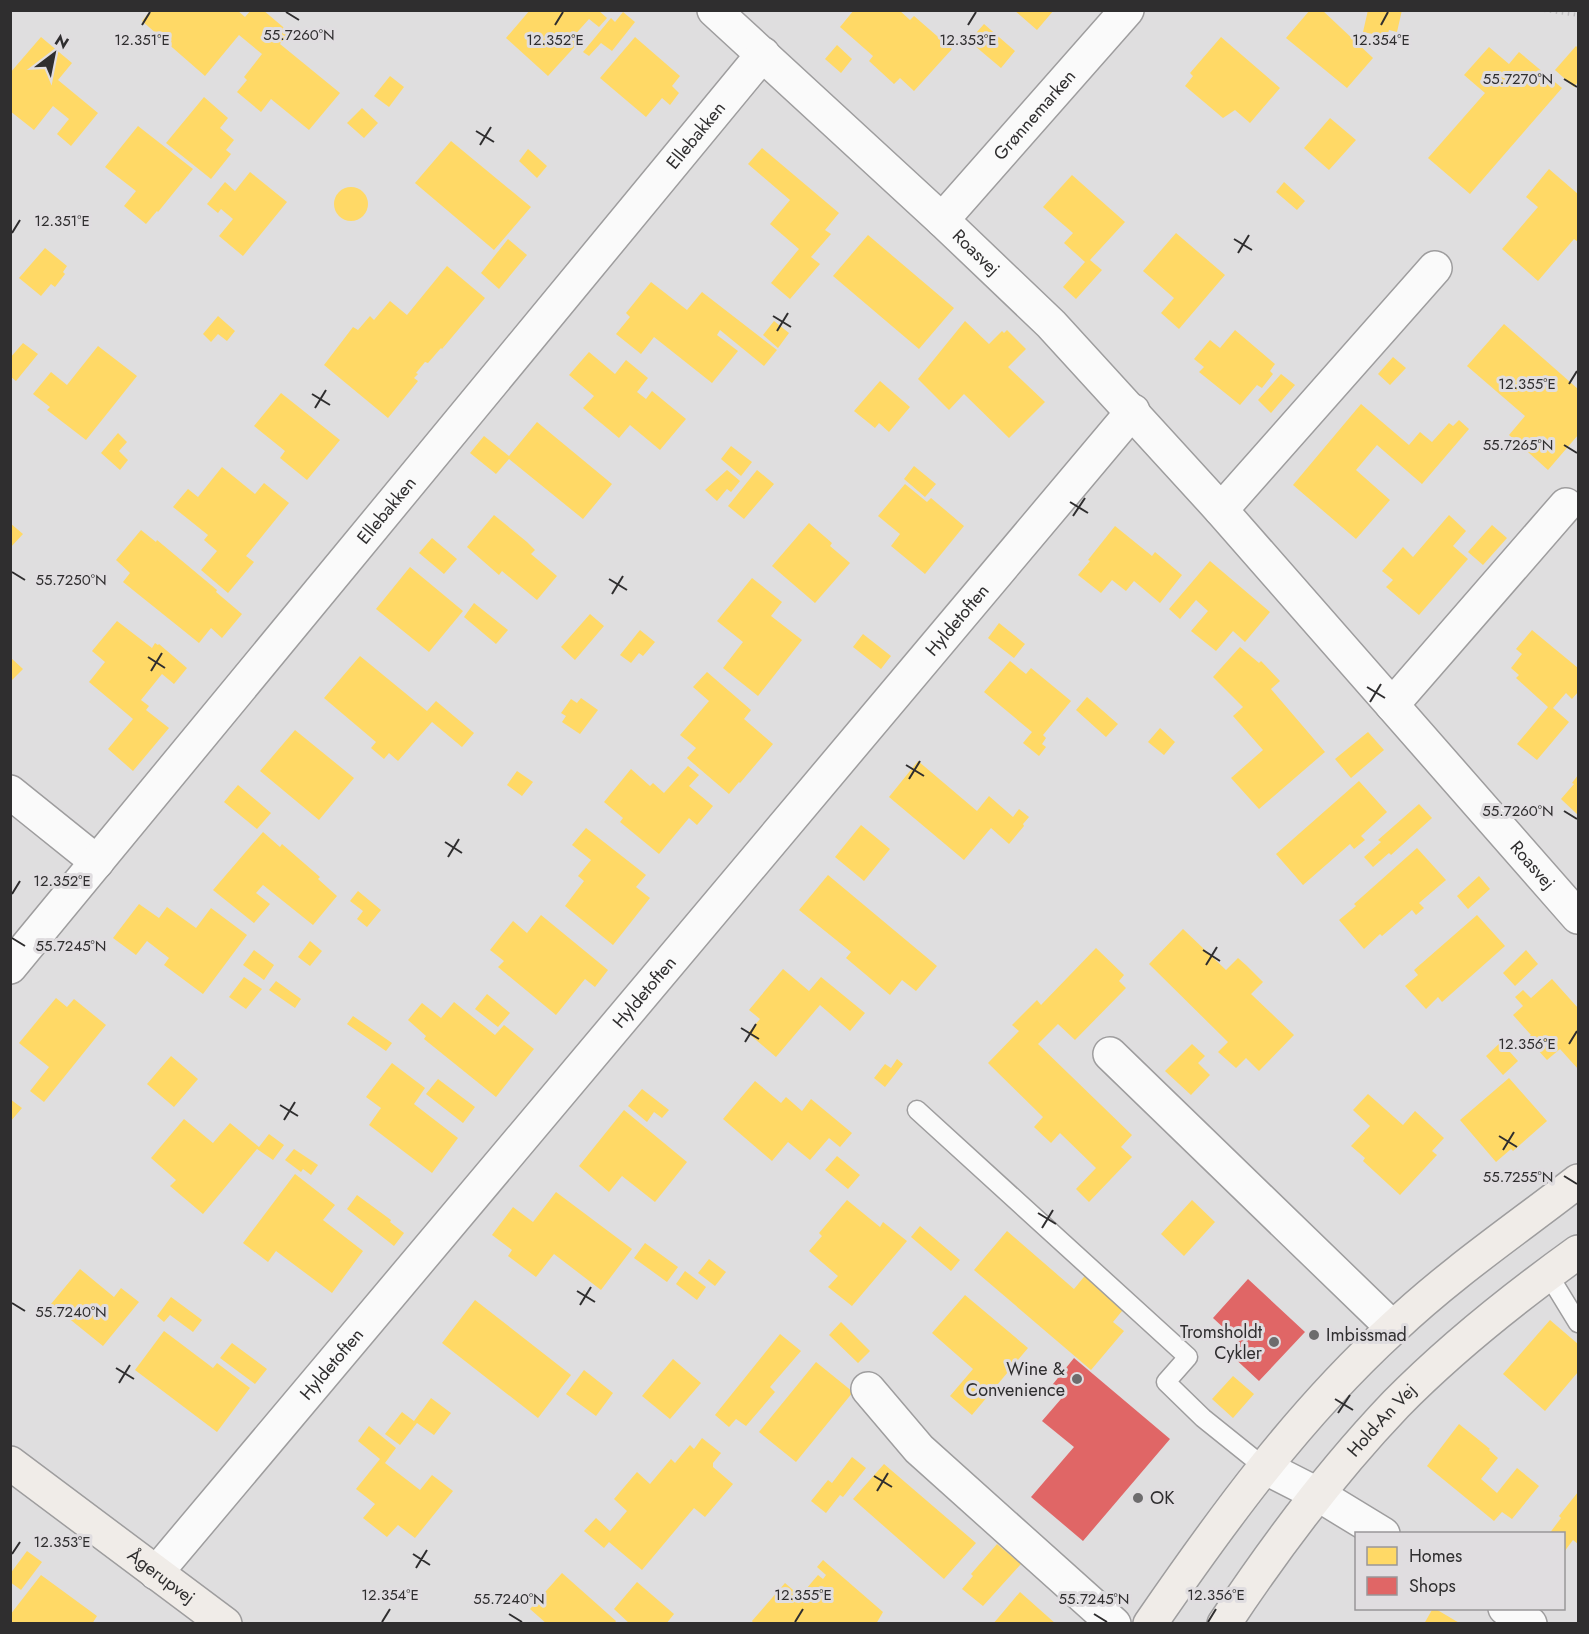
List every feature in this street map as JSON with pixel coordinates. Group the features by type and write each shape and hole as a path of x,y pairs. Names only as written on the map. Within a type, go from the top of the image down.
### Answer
{"street":[{"name":"Roasvej","path":"714,10 1051,324 1133,411 1221,510 1578,917"},
{"name":"Grønnemarken","path":"942,220 1127,10"},
{"name":"Ellebakken","path":"10,967 763,54"},
{"path":"1221,510 1435,268"},
{"name":"Hyldetoften","path":"156,1573 1133,411"},
{"path":"1392,705 1566,505"},
{"path":"10,792 97,862"},
{"path":"1110,1054 1393,1328"},
{"path":"1150,1623 1188,1567 1264,1467 1321,1400 1393,1328 1452,1277 1578,1181"},
{"name":"Hold-An Vej","path":"1224,1623 1265,1563 1318,1495 1357,1447 1397,1404 1490,1320 1578,1252"},
{"path":"868,1389 919,1449 1114,1623"},
{"name":"Ågerupvej","path":"10,1463 225,1623"},
{"path":"1264,1467 1381,1532"},
{"path":"1508,1610 1530,1623"}],"lane":[{"path":"917,1110 1188,1357 1166,1382 1203,1418 1264,1467"},
{"path":"1548,1274 1578,1323"}],"path":[{"path":"1544,10 1578,15"}],"building: Homes":[{"path":"151,10 237,10 245,17 251,10 263,10 289,32 280,44 340,93 309,130 271,99 261,112 237,92 247,80 244,77 262,54 239,35 205,76 142,21"},
{"path":"530,10 598,10 607,18 599,27 589,19 572,38 578,43 548,76 506,38"},
{"path":"854,10 899,10 910,20 914,16 952,49 914,91 900,78 894,84 869,61 873,56 840,27"},
{"path":"1014,10 1054,10 1037,30"},
{"path":"1310,10 1322,10 1373,58 1347,88 1286,38"},
{"path":"1368,10 1402,10 1397,32 1389,30 1387,37 1363,32"},
{"path":"623,12 635,22 612,51 601,43 589,56 583,52 611,18 615,22"},
{"path":"984,24 1015,51 1001,68 969,41"},
{"path":"41,37 72,63 58,80 98,113 71,146 57,134 69,119 53,106 34,130 10,111 10,73"},
{"path":"635,37 680,76 672,86 679,93 670,105 662,98 646,117 600,78"},
{"path":"1221,37 1280,88 1250,123 1235,110 1223,118 1185,86 1193,76 1190,73"},
{"path":"837,45 852,59 841,73 825,59"},
{"path":"1576,46 1578,48 1578,82 1574,87 1555,70"},
{"path":"1489,47 1509,64 1519,52 1562,88 1470,194 1428,158 1485,93 1464,75"},
{"path":"390,76 404,87 389,107 374,96"},
{"path":"204,97 228,118 220,128 234,140 226,150 231,154 211,179 166,143"},
{"path":"362,108 378,123 364,138 347,123"},
{"path":"1330,118 1356,140 1329,170 1304,148"},
{"path":"138,126 193,169 146,224 124,206 136,191 105,167"},
{"path":"451,141 531,207 494,250 415,183"},
{"path":"762,148 839,213 825,230 831,234 811,257 820,264 790,299 771,283 799,249 770,224 790,200 748,164"},
{"path":"528,149 547,166 537,178 519,161"},
{"path":"1549,169 1578,194 1578,242 1574,239 1538,281 1502,249 1538,207 1526,197"},
{"path":"250,172 287,202 243,256 219,236 233,219 221,209 218,213 207,204 225,182 235,191"},
{"path":"1072,175 1125,222 1090,260 1102,270 1076,299 1063,287 1085,262 1064,243 1073,233 1043,207"},
{"path":"1284,182 1305,201 1297,210 1276,192"},
{"path":"351,187 363,192 368,204 363,216 351,221 339,216 334,204 339,192"},
{"path":"1176,233 1225,275 1179,329 1161,313 1174,298 1143,271"},
{"path":"868,235 954,308 919,349 833,276"},
{"path":"508,239 527,255 499,289 481,273"},
{"path":"45,248 67,266 63,272 65,274 55,287 51,284 41,296 19,278"},
{"path":"447,266 485,298 442,349 428,363 425,362 416,373 418,374 414,378 418,381 388,418 324,365 353,327 358,330 370,316 374,320 390,301 407,315"},
{"path":"651,282 687,310 702,292 777,350 764,366 720,330 717,335 738,351 712,383 654,337 641,354 616,334 630,317 626,313"},
{"path":"218,316 235,331 227,341 218,334 211,342 203,334"},
{"path":"774,321 789,333 778,348 763,335"},
{"path":"965,321 989,344 1002,331 1004,333 1007,330 1026,349 1008,367 1045,402 1009,438 964,394 949,410 918,379"},
{"path":"1504,324 1578,389 1578,435 1548,470 1509,435 1525,416 1467,366"},
{"path":"1235,330 1275,364 1270,371 1273,374 1262,388 1257,385 1240,405 1199,372 1204,367 1194,359 1210,340 1220,348"},
{"path":"23,343 38,354 16,381 10,376 10,358"},
{"path":"98,346 137,376 86,440 47,410 50,407 33,394 51,372 67,385"},
{"path":"589,352 615,374 626,360 648,378 637,392 646,399 652,391 686,419 660,450 630,425 619,438 583,408 594,396 569,375"},
{"path":"1393,357 1406,368 1390,385 1378,374"},
{"path":"1281,374 1295,385 1271,413 1258,400"},
{"path":"880,381 910,407 889,432 879,423 875,428 854,411"},
{"path":"281,393 340,440 307,480 280,458 285,451 254,426"},
{"path":"1361,404 1409,445 1420,432 1432,442 1449,423 1453,426 1459,420 1469,429 1422,484 1377,445 1356,470 1390,500 1356,539 1293,485"},
{"path":"537,422 612,484 583,519 509,459 496,474 470,453 484,436 509,456"},
{"path":"118,433 127,442 119,451 128,460 120,470 101,453"},
{"path":"731,446 752,462 741,476 721,459"},
{"path":"914,466 936,484 925,497 904,479"},
{"path":"222,467 255,494 264,483 289,503 246,556 254,562 228,593 201,570 217,551 204,540 208,535 173,507 188,489 198,497"},
{"path":"727,470 740,481 731,492 727,489 717,501 705,490"},
{"path":"757,470 774,484 744,519 728,506"},
{"path":"905,484 927,502 931,498 964,526 925,574 891,546 900,534 878,516"},
{"path":"494,515 527,542 535,550 531,554 557,576 537,600 502,571 499,575 467,547"},
{"path":"1449,515 1466,531 1453,546 1468,559 1419,615 1386,587 1393,580 1382,571 1403,547 1413,557"},
{"path":"10,523 23,534 10,548"},
{"path":"809,523 850,563 815,603 772,566"},
{"path":"1492,525 1507,538 1483,565 1468,552"},
{"path":"1115,526 1152,556 1155,552 1182,575 1160,603 1134,581 1126,591 1112,580 1101,593 1078,575"},
{"path":"141,530 156,542 157,540 242,614 222,638 211,628 199,643 123,582 130,573 116,560"},
{"path":"432,538 457,559 444,574 419,553"},
{"path":"1210,561 1270,612 1245,642 1233,631 1216,651 1191,631 1208,611 1196,600 1180,619 1169,609"},
{"path":"410,567 463,611 429,652 376,609"},
{"path":"752,578 782,602 771,616 802,640 758,696 723,668 743,642 717,621"},
{"path":"474,603 508,630 496,644 464,617"},
{"path":"590,614 604,626 575,660 561,647"},
{"path":"117,621 152,648 155,643 159,644 187,668 174,684 162,674 141,700 149,706 146,710 169,728 133,771 108,749 133,719 89,682 105,662 92,651"},
{"path":"999,623 1025,644 1014,658 988,638"},
{"path":"640,630 655,642 643,656 639,653 631,663 620,655"},
{"path":"1532,630 1578,668 1578,692 1572,699 1566,693 1553,708 1569,722 1537,760 1517,744 1548,707 1516,678 1519,675 1511,668 1522,654 1516,649"},
{"path":"863,634 891,656 881,669 853,647"},
{"path":"1240,647 1259,663 1261,661 1280,681 1271,689 1325,752 1259,809 1231,778 1263,750 1233,716 1243,707 1213,677"},
{"path":"360,656 427,711 436,701 474,733 462,747 432,722 398,761 389,753 384,759 371,748 376,742 324,698"},
{"path":"10,657 23,669 10,682"},
{"path":"1010,661 1026,674 1031,668 1071,701 1043,735 1046,738 1042,744 1046,747 1039,756 1023,743 1032,732 984,692"},
{"path":"707,672 751,710 744,719 773,744 729,794 687,758 696,748 680,735 709,701 693,687"},
{"path":"1087,697 1118,724 1106,737 1076,710"},
{"path":"581,698 598,710 580,734 562,722 566,716 561,713 571,699 577,703"},
{"path":"1160,728 1175,742 1164,755 1148,742"},
{"path":"295,730 354,778 319,820 260,771"},
{"path":"1368,732 1384,750 1351,778 1335,759"},
{"path":"918,761 977,811 989,796 1013,817 1019,809 1029,817 1023,824 1024,826 1009,844 991,828 964,860 889,797"},
{"path":"688,766 699,775 689,786 713,806 697,825 689,818 659,854 620,822 623,818 604,802 631,769 650,786 653,783 664,793"},
{"path":"517,771 533,782 522,796 507,785"},
{"path":"1578,775 1578,815 1561,799 1574,784 1572,783"},
{"path":"1359,781 1387,812 1361,836 1365,840 1354,849 1350,844 1303,885 1276,854"},
{"path":"238,785 271,813 257,829 224,802"},
{"path":"1419,804 1432,818 1391,855 1389,853 1373,867 1364,857 1381,842 1378,840"},
{"path":"861,825 890,849 864,881 835,857"},
{"path":"586,828 646,875 636,887 650,898 613,945 565,906 584,881 578,876 591,860 572,845"},
{"path":"263,832 280,847 282,844 320,877 318,879 337,896 313,925 263,885 256,893 270,904 254,923 213,890"},
{"path":"1417,848 1446,880 1419,903 1424,908 1416,915 1412,910 1364,949 1339,920"},
{"path":"828,875 937,966 916,991 902,980 890,995 846,958 851,952 799,910"},
{"path":"1479,876 1490,889 1468,909 1457,896"},
{"path":"358,891 381,910 367,927 357,919 363,911 350,901"},
{"path":"139,904 159,918 167,907 196,928 211,908 247,935 203,994 164,965 169,958 147,941 136,955 113,938"},
{"path":"541,915 608,970 595,987 585,979 556,1015 498,967 504,961 490,950 513,921 527,933"},
{"path":"1477,915 1505,946 1442,1002 1438,997 1426,1009 1405,986 1418,975 1414,970"},
{"path":"1183,929 1226,970 1238,958 1247,966 1263,982 1251,994 1294,1035 1259,1071 1246,1058 1236,1068 1218,1052 1228,1042 1149,964"},
{"path":"310,941 322,951 310,966 298,957"},
{"path":"1096,948 1124,975 1119,981 1126,988 1075,1040 1058,1024 1038,1044 1132,1135 1121,1147 1132,1157 1089,1202 1076,1189 1096,1168 1060,1133 1051,1143 1034,1127 1043,1117 988,1063 1019,1031 1012,1025 1037,1000 1041,1005"},
{"path":"254,950 274,965 264,980 243,965"},
{"path":"1526,950 1538,964 1515,986 1503,973"},
{"path":"783,969 809,991 821,977 865,1013 850,1031 820,1005 776,1057 748,1033 760,1019 749,1010"},
{"path":"244,977 262,989 246,1009 229,997"},
{"path":"1552,979 1578,1008 1578,1069 1560,1049 1547,1060 1527,1038 1531,1035 1513,1015 1523,1006 1515,997 1523,990 1531,998"},
{"path":"276,981 301,999 295,1008 269,990"},
{"path":"487,994 510,1013 498,1027 475,1009"},
{"path":"56,998 67,1007 74,999 106,1025 44,1102 30,1091 49,1067 19,1043"},
{"path":"454,1002 495,1035 504,1025 534,1049 496,1097 424,1039 426,1036 408,1020 422,1003 441,1018"},
{"path":"353,1016 392,1043 386,1051 347,1024"},
{"path":"1501,1042 1518,1061 1503,1075 1486,1056"},
{"path":"1192,1044 1205,1056 1198,1063 1210,1075 1191,1095 1165,1071"},
{"path":"171,1056 198,1079 174,1107 147,1084"},
{"path":"897,1059 903,1064 885,1087 874,1078 885,1064 891,1068"},
{"path":"392,1063 425,1088 414,1104 458,1138 432,1173 369,1125 381,1108 366,1097"},
{"path":"1509,1078 1547,1121 1513,1151 1511,1149 1496,1162 1460,1120"},
{"path":"438,1079 475,1107 463,1123 426,1094"},
{"path":"755,1081 781,1103 786,1097 802,1111 811,1099 852,1133 840,1147 829,1138 810,1160 788,1142 772,1161 723,1119"},
{"path":"642,1089 669,1110 662,1118 654,1112 647,1122 628,1106"},
{"path":"1368,1094 1403,1125 1415,1111 1444,1138 1432,1151 1437,1155 1400,1195 1363,1161 1365,1158 1351,1146 1370,1126 1353,1110"},
{"path":"10,1099 22,1108 10,1122"},
{"path":"624,1110 687,1162 655,1202 622,1176 609,1192 579,1166"},
{"path":"184,1119 213,1143 230,1123 259,1147 269,1134 284,1145 273,1160 257,1149 203,1214 170,1186 176,1180 151,1158"},
{"path":"294,1149 318,1165 311,1175 303,1169 301,1172 285,1160"},
{"path":"837,1156 860,1175 848,1189 825,1170"},
{"path":"295,1174 335,1205 323,1220 363,1251 332,1293 276,1251 268,1262 243,1243"},
{"path":"556,1192 632,1249 601,1290 554,1254 536,1277 508,1256 512,1250 492,1235 513,1207 533,1222"},
{"path":"357,1195 391,1220 390,1222 404,1233 394,1246 347,1209"},
{"path":"847,1200 880,1227 883,1222 907,1241 852,1306 828,1287 838,1276 809,1251 822,1236 819,1233"},
{"path":"1192,1200 1215,1222 1184,1256 1161,1234"},
{"path":"920,1226 960,1260 951,1271 911,1237"},
{"path":"1007,1231 1074,1289 1088,1272 1127,1305 1113,1322 1124,1331 1091,1370 974,1270"},
{"path":"645,1243 678,1267 667,1282 634,1258"},
{"path":"709,1259 726,1272 715,1286 698,1273"},
{"path":"80,1269 114,1297 121,1288 139,1302 103,1346 51,1304"},
{"path":"685,1271 706,1287 697,1300 676,1284"},
{"path":"965,1295 1028,1348 972,1415 950,1396 973,1369 932,1333"},
{"path":"171,1297 202,1320 193,1332 170,1315 164,1322 157,1316"},
{"path":"475,1300 571,1375 538,1418 442,1343"},
{"path":"1550,1320 1578,1344 1578,1372 1545,1411 1503,1374"},
{"path":"841,1322 870,1351 858,1363 829,1335"},
{"path":"164,1331 213,1368 217,1363 250,1388 217,1432 135,1370"},
{"path":"780,1334 801,1351 770,1387 775,1392 746,1426 736,1419 729,1427 715,1415"},
{"path":"232,1343 267,1369 255,1384 220,1358"},
{"path":"673,1359 701,1383 670,1419 642,1396"},
{"path":"816,1362 853,1392 796,1462 759,1432"},
{"path":"584,1370 613,1393 596,1416 566,1394"},
{"path":"1233,1376 1254,1394 1233,1418 1212,1399"},
{"path":"431,1398 451,1413 434,1435 417,1423 400,1445 385,1434 402,1412 414,1421"},
{"path":"1459,1424 1498,1458 1481,1479 1497,1493 1517,1468 1539,1486 1512,1519 1502,1512 1494,1521 1427,1466"},
{"path":"369,1426 396,1448 385,1463 420,1490 432,1475 453,1491 415,1538 398,1525 387,1537 363,1518 375,1504 356,1489 380,1459 358,1441"},
{"path":"702,1438 721,1453 713,1463 713,1467 733,1484 705,1517 694,1508 642,1570 609,1542 604,1548 584,1531 596,1518 610,1531 627,1511 614,1499 637,1472 650,1484 671,1459 675,1463 690,1445 694,1449"},
{"path":"852,1457 866,1468 843,1497 840,1495 826,1513 811,1501 828,1480 832,1483"},
{"path":"884,1464 976,1543 944,1579 853,1499"},
{"path":"1578,1492 1578,1544 1573,1540 1565,1551 1565,1532 1550,1532 1561,1518 1559,1516"},
{"path":"997,1544 1021,1564 983,1606 962,1589 973,1576 971,1574"},
{"path":"27,1551 42,1562 21,1590 10,1582 10,1574"},
{"path":"823,1560 883,1612 876,1624 754,1624 752,1621 785,1583 800,1596 818,1575 823,1579 826,1575 817,1567"},
{"path":"562,1573 616,1621 614,1624 547,1624 530,1609"},
{"path":"41,1575 97,1616 92,1624 10,1624 10,1615"},
{"path":"637,1582 674,1614 666,1624 630,1624 614,1609"},
{"path":"1020,1592 1056,1624 993,1624"},
{"path":"1432,1610 1437,1610 1461,1624 1424,1624"}],"building: Shops":[{"path":"1248,1279 1305,1332 1259,1381 1230,1354 1240,1343 1213,1318"},
{"path":"1074,1358 1170,1439 1083,1541 1031,1497 1074,1447 1042,1421 1061,1399 1049,1389"}],"place":[{"name":"Imbissmad","path":"1314,1335"},
{"name":"Tromsholdt Cykler","path":"1274,1342"},
{"name":"Wine & Convenience","path":"1077,1379"},
{"name":"OK","path":"1138,1498"}]}
